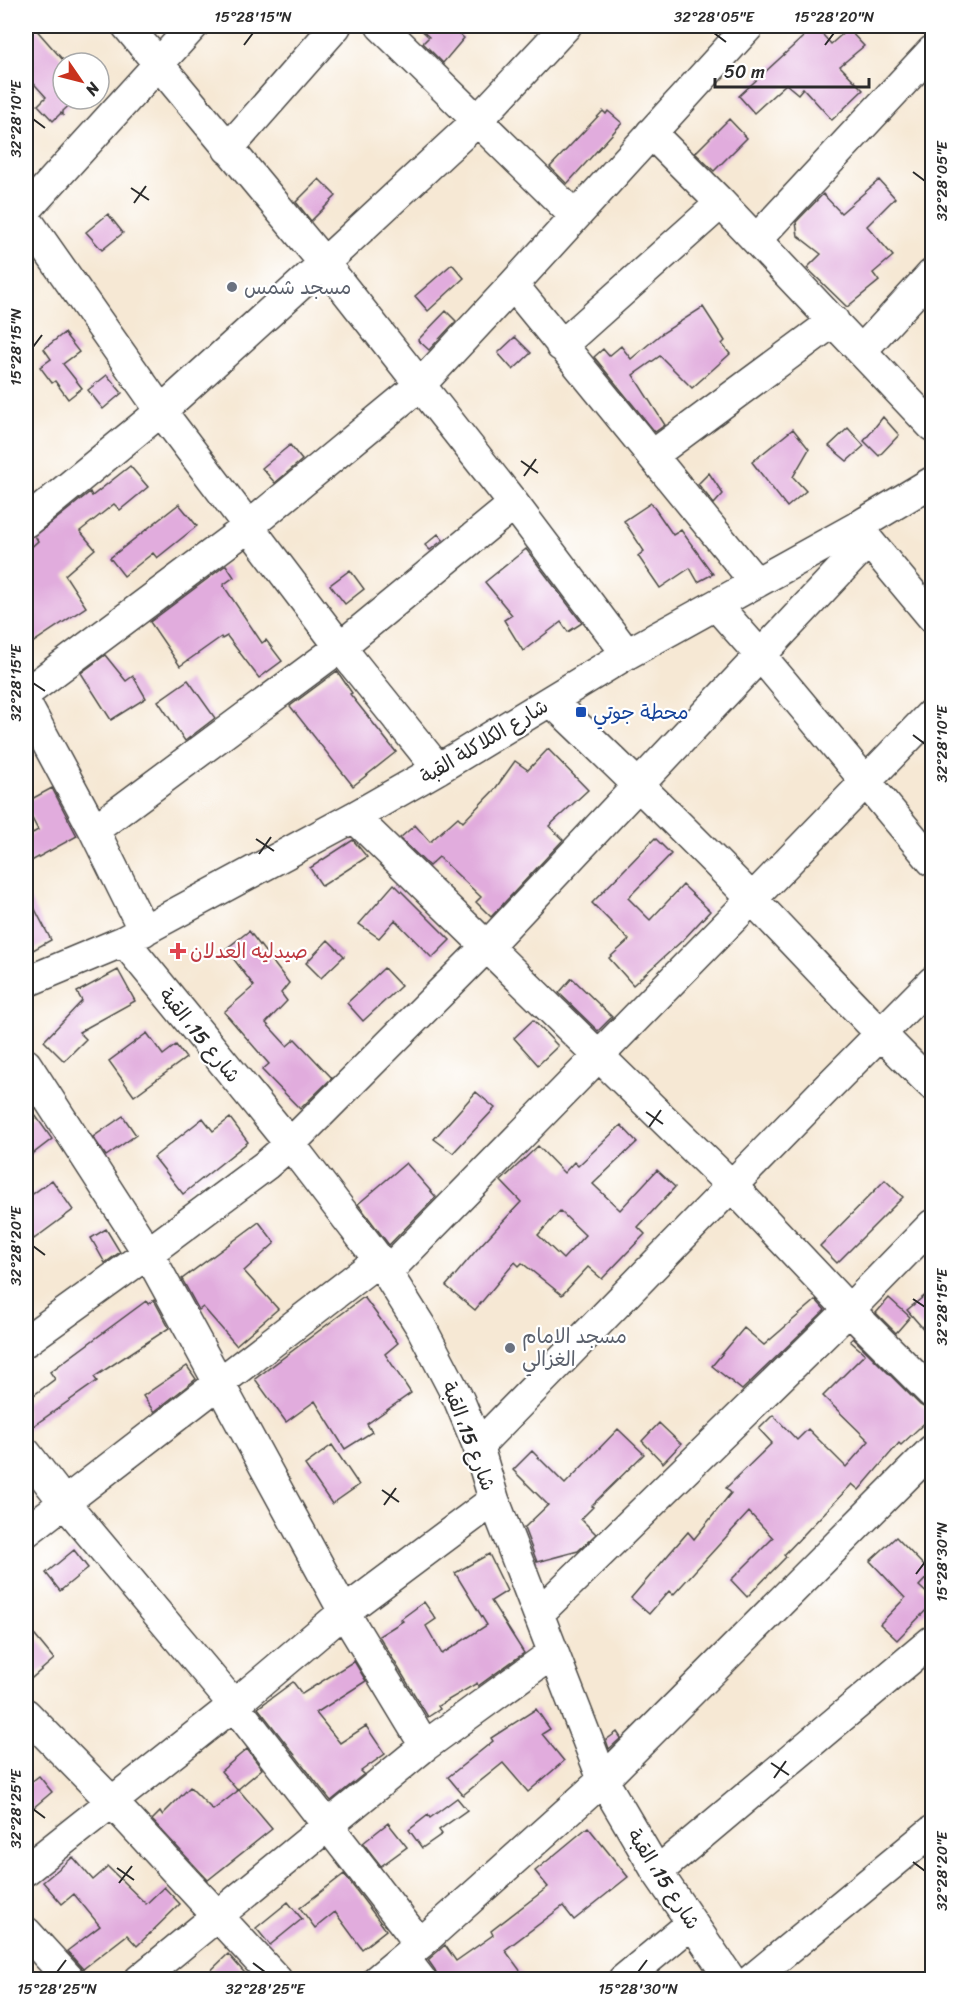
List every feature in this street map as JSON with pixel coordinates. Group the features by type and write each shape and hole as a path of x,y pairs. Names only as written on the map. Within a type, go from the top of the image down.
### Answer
{"street":[{"path":"127,26 324,263 514,504 627,654"},
{"path":"26,210 193,26"},
{"path":"228,149 336,26"},
{"path":"381,26 575,216"},
{"path":"26,522 161,411 324,263 477,121 566,26"},
{"path":"26,693 248,527 420,385 749,26"},
{"path":"756,240 933,51"},
{"path":"651,133 721,203 933,426"},
{"path":"561,345 721,203"},
{"path":"26,219 161,411 340,647 438,769"},
{"path":"862,350 933,274"},
{"path":"513,285 756,583"},
{"path":"653,455 834,321"},
{"name":"شارع الكلاكلة القبة","path":"27,978 134,936 354,817 438,769 627,654 756,583 862,534 933,482"},
{"path":"94,830 340,647 514,504"},
{"path":"26,1341 148,1253 290,1144 487,946 761,656 862,534 933,617"},
{"path":"716,605 933,861"},
{"path":"551,701 753,899 880,1034 933,1085"},
{"name":"شارع 15، القبة","path":"26,704 94,830 134,936 383,1266 421,1327 459,1400 478,1446 494,1500 603,1780 657,1872 731,1980"},
{"path":"26,1532 218,1383 383,1266 753,899 933,713"},
{"path":"354,817 732,1186 849,1310 933,1393"},
{"path":"478,1446 933,982"},
{"path":"28,1075 148,1253 344,1611 425,1746"},
{"path":"539,1613 933,1225"},
{"path":"377,1980 415,1961 603,1780 933,1450"},
{"path":"26,1453 64,1502 234,1705 327,1825 415,1961"},
{"path":"26,1870 234,1705 344,1611 494,1500"},
{"path":"657,1872 933,1641"},
{"path":"139,1980 425,1746 553,1653"},
{"path":"26,1714 218,1914 277,1980"},
{"path":"751,1980 933,1831"},
{"path":"623,1980 692,1923"},
{"path":"26,1932 70,1980"}],"building":[{"path":"26,26 33,26 55,51 51,51 51,111 63,111 63,115 61,113 53,121 38,105 46,97 26,75"},
{"path":"417,26 450,26 464,38 443,63 423,43 429,37"},
{"path":"815,26 831,44 848,29 864,46 840,66 863,90 832,120 803,88 798,94 786,84 754,113 739,96"},
{"path":"603,111 606,114 608,111 622,123 567,184 550,167"},
{"path":"729,119 747,138 714,171 695,153"},
{"path":"319,179 336,196 311,221 296,202"},
{"path":"879,180 895,198 867,226 893,256 873,273 879,281 847,307 807,268 821,254 798,236 796,222 823,194 841,213"},
{"path":"108,214 123,233 102,250 86,232"},
{"path":"452,264 464,278 428,311 415,296"},
{"path":"703,307 725,341 722,344 730,354 692,388 660,356 633,375 665,425 655,432 594,357 603,349 609,356 621,346 631,359 661,334"},
{"path":"446,311 456,321 429,350 418,340"},
{"path":"64,333 79,352 63,364 82,388 68,399 55,381 52,383 40,367 51,359 44,349"},
{"path":"515,337 531,353 513,370 498,353"},
{"path":"107,375 122,393 103,409 88,390"},
{"path":"883,417 899,435 879,456 864,441"},
{"path":"848,428 864,446 847,461 829,446"},
{"path":"793,429 809,449 793,477 806,491 787,507 752,462"},
{"path":"290,445 302,460 275,483 262,468"},
{"path":"130,466 148,487 120,510 114,504 80,531 95,549 65,575 86,607 26,647 26,552 38,541 35,536 90,492 92,496"},
{"path":"709,473 723,494 714,504 698,484"},
{"path":"651,503 673,535 681,530 713,574 698,582 690,568 660,588 638,556 644,551 624,521"},
{"path":"179,504 197,526 157,558 153,553 124,576 110,558"},
{"path":"438,534 443,540 430,550 425,545"},
{"path":"526,549 582,623 568,632 561,622 523,651 504,620 512,615 485,582"},
{"path":"226,565 234,577 223,585 262,643 266,640 282,661 259,678 227,636 222,639 221,637 180,666 150,622"},
{"path":"350,570 364,589 345,604 330,585"},
{"path":"105,655 126,681 133,676 146,698 111,720 81,673"},
{"path":"337,671 352,693 350,694 396,752 353,786 290,706"},
{"path":"188,680 215,718 185,741 158,701"},
{"path":"548,749 588,790 549,826 563,840 491,917 476,902 481,897 439,857 429,866 400,838 415,825 430,842 458,817 463,822 495,789 515,761 528,770"},
{"path":"52,788 77,836 26,864 26,837 38,830 26,807 26,802"},
{"path":"655,838 671,854 628,898 650,920 683,885 710,911 684,939 633,985 609,958 629,940 592,903"},
{"path":"353,840 367,857 322,886 310,868"},
{"path":"394,884 450,940 432,958 395,920 379,938 359,924"},
{"path":"26,892 51,940 26,954"},
{"path":"249,931 289,983 281,993 287,1001 266,1023 287,1046 295,1039 332,1078 300,1109 262,1070 269,1064 224,1012 254,986 226,949"},
{"path":"328,940 344,956 321,978 306,963"},
{"path":"384,968 401,986 363,1021 347,1003"},
{"path":"118,970 135,1001 79,1032 86,1039 64,1061 44,1041 82,1001 77,992"},
{"path":"572,978 612,1017 598,1031 559,993"},
{"path":"533,1020 558,1046 538,1065 514,1038"},
{"path":"147,1033 163,1055 176,1045 186,1058 134,1096 109,1061"},
{"path":"476,1092 495,1108 453,1153 434,1139"},
{"path":"35,1115 52,1139 26,1159 26,1122"},
{"path":"123,1116 136,1135 106,1156 93,1137"},
{"path":"203,1118 213,1131 230,1118 248,1142 183,1194 154,1157"},
{"path":"621,1125 637,1142 593,1184 620,1210 657,1170 675,1187 638,1227 645,1234 602,1279 588,1267 562,1295 522,1263 519,1266 515,1262 475,1310 446,1286 521,1202 501,1181 538,1146 564,1173 574,1162 578,1166","holes":["560,1211 585,1235 563,1259 538,1235"]},
{"path":"406,1163 436,1197 389,1245 358,1204"},
{"path":"52,1180 73,1210 34,1239 26,1227 26,1199"},
{"path":"885,1180 903,1197 837,1263 820,1246"},
{"path":"259,1222 275,1243 244,1271 278,1309 236,1345 203,1307 199,1310 182,1279"},
{"path":"106,1229 120,1252 105,1263 91,1238"},
{"path":"933,1289 933,1340 907,1310"},
{"path":"364,1297 398,1343 385,1354 411,1393 367,1424 372,1432 345,1449 315,1401 286,1422 255,1379"},
{"path":"889,1298 910,1317 896,1333 876,1313"},
{"path":"154,1300 169,1328 94,1377 97,1381 26,1431 26,1401 55,1379 50,1372 146,1301 148,1304"},
{"path":"816,1300 825,1310 742,1390 712,1366 744,1328 764,1345"},
{"path":"853,1338 920,1405 933,1410 933,1415 901,1445 899,1443 859,1490 852,1484 747,1597 731,1580 773,1538 749,1512 673,1595 669,1591 649,1614 631,1598 688,1532 694,1539 731,1493 726,1488 772,1443 759,1429 773,1415 797,1440 808,1429 846,1467 869,1441 823,1396 865,1354 850,1341"},
{"path":"187,1366 196,1379 154,1412 143,1396"},
{"path":"659,1423 681,1444 663,1463 642,1441"},
{"path":"618,1429 644,1454 591,1506 593,1507 581,1519 596,1534 578,1551 537,1562 524,1528 548,1505 513,1470 532,1451 565,1484"},
{"path":"332,1445 359,1485 332,1504 305,1465"},
{"path":"896,1537 931,1573 919,1586 933,1599 933,1603 897,1640 880,1624 905,1598 870,1561"},
{"path":"74,1550 88,1568 60,1591 46,1573"},
{"path":"489,1554 507,1591 491,1601 524,1653 478,1686 477,1683 438,1706 440,1709 428,1717 379,1636 403,1621 401,1619 424,1602 436,1619 426,1626 442,1654 487,1625 455,1573"},
{"path":"26,1625 54,1659 26,1683"},
{"path":"354,1661 366,1681 316,1713 340,1743 366,1726 385,1754 361,1771 364,1774 331,1801 258,1708 293,1682 302,1694"},
{"path":"536,1709 550,1729 542,1734 564,1761 528,1792 503,1763 463,1795 448,1777 493,1741 491,1738"},
{"path":"617,1732 621,1738 609,1749 606,1740"},
{"path":"247,1749 262,1769 237,1790 221,1771"},
{"path":"39,1776 52,1792 26,1814 26,1786"},
{"path":"190,1787 213,1810 239,1790 272,1829 208,1880 152,1820 160,1812 162,1815"},
{"path":"457,1798 467,1810 439,1830 442,1834 422,1848 409,1830 428,1815 430,1818"},
{"path":"388,1823 407,1847 381,1866 363,1843"},
{"path":"588,1827 628,1877 574,1920 563,1906 505,1950 527,1980 438,1980 428,1960 445,1945 456,1961 493,1935 491,1931 548,1887 535,1871"},
{"path":"73,1857 93,1880 108,1867 146,1904 164,1887 180,1904 137,1946 127,1935 83,1969 67,1951 100,1926 74,1894 62,1904 43,1882"},
{"path":"344,1874 386,1930 362,1949 335,1912 315,1928 300,1908"},
{"path":"288,1902 302,1919 270,1945 256,1928"},
{"path":"228,1954 251,1980 201,1980"}],"place":[{"name":"مسجد شمس","path":"232,287"},
{"name":"محطة جوتي","path":"581,712"},
{"name":"صيدليه العدلان","path":"178,951"},
{"name":"مسجد الامام الغزالي","path":"510,1348"}]}
